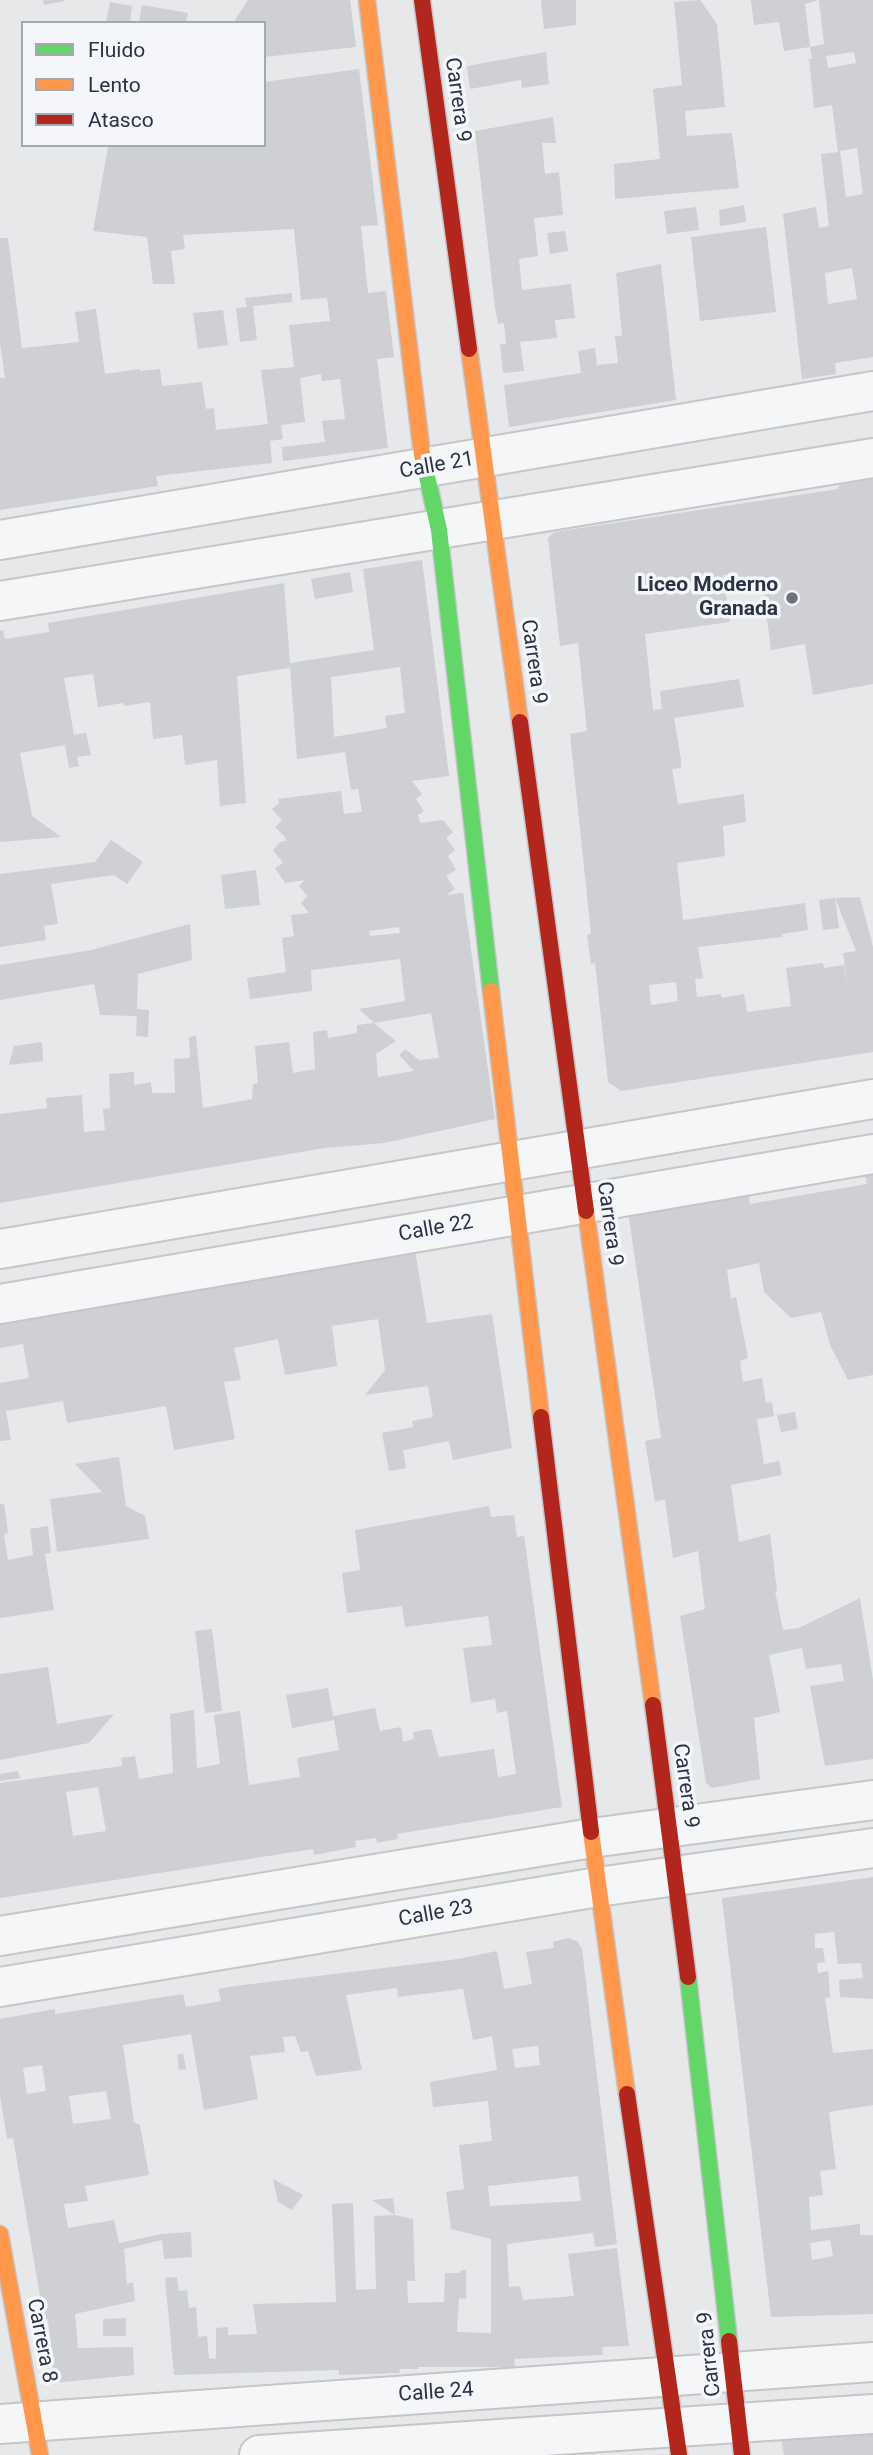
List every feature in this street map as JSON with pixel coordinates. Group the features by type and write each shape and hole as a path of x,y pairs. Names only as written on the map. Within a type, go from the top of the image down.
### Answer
{"street":[{"name":"Carrera 9","path":"367,0 424,468 439,530 516,1215 598,1887 677,2441"},
{"name":"Carrera 9","path":"422,0 676,1875 741,2439"},
{"name":"Calle 21","path":"0,540 873,391"},
{"path":"0,601 873,458"},
{"path":"0,1249 873,1100"},
{"name":"Calle 22","path":"0,1304 873,1154"},
{"path":"0,1936 592,1838 873,1800"},
{"name":"Calle 23","path":"0,1987 598,1887 873,1848"},
{"name":"Carrera 8","path":"0,2234 25,2434"},
{"name":"Calle 24","path":"25,2434 666,2377 873,2362"},
{"path":"260,2455 741,2439 873,2414"}],"building":[{"path":"43,0 64,0 64,1 44,5"},
{"path":"248,0 350,0 356,47 266,57 266,21 234,21"},
{"path":"541,0 576,0 576,25 544,29"},
{"path":"700,0 717,24 725,107 685,111 687,136 732,133 739,188 615,199 614,164 660,159 653,89 682,85 674,2"},
{"path":"751,0 818,0 805,4 810,47 784,51 779,22 754,25"},
{"path":"819,0 873,0 873,357 835,363 836,374 802,379 783,214 816,207 819,228 829,226 821,154 838,152 832,105 814,108 809,59 812,59 810,47 824,44","holes":["854,52 856,63 828,68 826,56","857,148 863,194 846,197 840,151","852,268 857,299 828,304 825,273"]},
{"path":"110,2 132,6 130,21 106,21"},
{"path":"142,5 188,13 186,21 139,21"},
{"path":"546,52 549,84 522,88 521,80 470,89 467,66"},
{"path":"359,69 378,225 361,226 368,293 386,291 394,357 377,359 388,448 283,461 282,447 325,442 322,421 345,419 340,379 322,381 321,374 300,378 305,422 281,425 283,439 270,441 272,463 156,476 158,486 0,510 0,378 5,378 0,342 0,238 8,238 22,348 79,342 75,312 96,309 105,374 160,369 162,386 202,382 206,409 214,408 216,430 268,424 261,370 294,367 289,325 330,321 327,298 301,300 294,229 183,235 185,249 171,251 175,284 153,284 147,237 93,231 108,147 266,147 266,82"},
{"path":"553,117 556,143 542,143 545,174 559,172 563,215 534,218 538,256 519,259 522,290 571,284 575,318 555,320 557,338 520,342 524,371 503,373 500,344 506,344 504,323 498,324 495,308 475,131"},
{"path":"744,205 746,222 720,226 719,210"},
{"path":"696,207 699,230 667,234 664,211"},
{"path":"766,227 776,312 700,321 691,237"},
{"path":"565,231 568,251 550,254 547,233"},
{"path":"661,264 676,400 509,427 504,385 581,373 578,351 595,348 597,365 618,363 615,336 622,336 616,273"},
{"path":"292,293 292,302 253,306 257,340 240,342 236,308 247,307 245,298"},
{"path":"223,310 228,345 198,349 193,313"},
{"path":"873,479 873,684 813,695 805,644 771,650 762,578 739,581 738,573 723,575 730,622 645,634 653,710 662,709 660,691 739,679 744,707 674,718 681,760 681,768 672,769 678,804 744,794 746,822 723,826 725,856 677,863 683,920 805,903 808,930 782,934 782,937 698,947 703,978 695,979 697,997 721,994 722,998 744,994 747,1012 791,1006 786,968 823,963 824,968 844,965 849,998 843,953 856,951 835,898 860,897 873,947 873,1052 621,1091 608,1082 595,963 591,964 587,935 591,934 570,734 587,731 578,643 560,646 548,538 554,532 838,489 839,485","holes":["676,982 678,1001 651,1005 649,985"]},
{"path":"422,560 449,776 412,781 422,794 416,799 424,811 418,815 420,823 443,820 453,832 446,838 455,850 448,856 456,870 446,876 455,889 446,895 463,893 495,1119 384,1143 325,1148 0,1203 0,1114 47,1108 46,1098 82,1095 84,1132 105,1130 103,1109 110,1108 109,1074 134,1072 134,1085 151,1082 152,1093 175,1093 174,1059 190,1058 189,1037 196,1036 203,1108 252,1099 253,1084 258,1083 255,1046 289,1042 293,1073 315,1069 313,1032 327,1030 328,1038 357,1033 357,1025 374,1023 359,1009 405,1001 400,959 311,970 312,991 250,999 247,978 286,972 282,938 294,936 291,915 309,913 301,903 307,896 299,886 305,880 285,883 275,868 283,863 273,850 280,842 286,841 275,827 282,820 272,809 279,803 278,799 341,791 344,814 362,812 358,789 351,790 345,752 297,759 290,668 237,676 246,803 220,806 217,760 185,765 182,735 153,739 150,702 98,707 93,674 64,678 74,735 86,733 91,755 77,757 79,766 69,768 65,745 20,753 32,816 61,837 0,842 0,631 3,630 5,639 49,632 48,623 284,583 290,663 374,650 363,569","holes":["400,667 405,713 385,716 387,728 334,737 331,677","399,927 400,933 370,936 369,931","431,1013 439,1058 419,1060 405,1049 399,1055 414,1071 378,1077 376,1054 396,1041 374,1023"]},
{"path":"350,572 353,592 315,599 311,579"},
{"path":"111,840 143,862 127,884 114,875 51,884 58,924 44,926 46,940 0,947 0,874 95,862"},
{"path":"256,870 260,905 225,909 221,875"},
{"path":"835,898 839,928 823,930 819,900"},
{"path":"190,924 192,960 138,974 137,1009 149,1010 148,1037 136,1036 137,1016 100,1015 94,984 0,1000 0,965 91,950"},
{"path":"42,1042 43,1061 9,1065 14,1046"},
{"path":"873,1167 873,1375 848,1380 830,1345 821,1312 791,1318 764,1292 759,1263 727,1270 731,1299 736,1297 748,1358 740,1361 743,1382 762,1378 766,1403 772,1402 774,1416 757,1419 764,1464 779,1461 782,1475 731,1485 739,1542 770,1534 775,1591 783,1630 799,1628 860,1598 873,1680 873,1759 825,1766 810,1686 844,1681 841,1664 806,1669 802,1648 769,1655 780,1712 754,1718 760,1779 712,1788 706,1783 680,1616 705,1609 698,1551 673,1558 665,1499 655,1502 645,1441 661,1438 628,1211 748,1189 750,1204 867,1184 864,1169"},
{"path":"415,1251 427,1323 492,1314 512,1448 453,1460 449,1441 403,1450 406,1468 389,1471 382,1433 413,1427 412,1421 433,1417 428,1386 365,1395 385,1370 378,1319 332,1326 337,1366 285,1375 278,1339 234,1348 241,1380 224,1382 235,1439 174,1450 166,1406 67,1423 63,1401 6,1411 11,1440 0,1441 0,1383 29,1378 23,1344 0,1348 0,1320"},
{"path":"795,1412 798,1429 781,1432 777,1415"},
{"path":"119,1457 126,1506 145,1516 149,1539 57,1552 50,1499 102,1492 75,1464"},
{"path":"0,1504 4,1504 8,1532 4,1535 8,1560 33,1555 30,1529 48,1526 51,1553 45,1554 54,1610 0,1618"},
{"path":"489,1506 491,1517 514,1515 517,1537 524,1536 562,1807 397,1834 398,1839 377,1843 376,1838 355,1841 356,1847 314,1855 313,1849 0,1898 0,1783 122,1766 121,1758 135,1756 139,1779 173,1773 170,1714 194,1710 197,1768 220,1764 214,1715 240,1711 249,1785 300,1777 297,1758 339,1750 334,1720 292,1728 286,1695 328,1688 333,1716 375,1708 380,1731 401,1727 403,1742 414,1739 413,1732 431,1729 439,1757 494,1749 498,1777 516,1774 507,1711 497,1713 495,1699 471,1703 463,1648 492,1645 488,1616 405,1627 402,1606 347,1613 342,1573 360,1570 355,1530","holes":["98,1787 106,1831 73,1836 66,1792"]},
{"path":"212,1629 222,1711 205,1713 195,1631"},
{"path":"48,1667 57,1724 114,1714 89,1743 0,1760 0,1674"},
{"path":"18,1771 20,1778 0,1781 0,1774"},
{"path":"873,1877 873,1999 840,1997 839,1980 863,1978 861,1963 838,1964 834,1932 815,1934 815,1948 823,1948 825,1962 817,1963 818,1973 828,1971 830,1997 825,1998 833,2053 873,2049 873,2105 829,2112 836,2169 820,2171 823,2195 809,2197 811,2230 860,2224 860,2235 873,2235 873,2314 771,2317 722,1898","holes":["830,2240 833,2256 812,2260 810,2243"]},
{"path":"568,1938 577,1941 582,1949 617,2244 595,2247 593,2233 507,2244 509,2287 520,2286 523,2300 574,2296 568,2254 617,2248 629,2346 602,2347 603,2355 514,2359 515,2367 418,2367 399,2369 400,2373 339,2375 339,2370 174,2375 165,2278 177,2277 179,2291 187,2290 189,2308 196,2307 198,2337 207,2336 209,2358 216,2359 216,2328 228,2327 228,2335 257,2334 253,2304 336,2302 332,2204 353,2203 356,2290 376,2289 374,2216 395,2215 413,2219 415,2281 407,2281 408,2303 444,2302 445,2273 460,2273 461,2270 466,2270 466,2299 459,2298 457,2332 491,2333 491,2239 451,2229 446,2192 464,2189 459,2145 492,2141 488,2101 433,2107 430,2082 497,2070 492,2036 473,2040 463,1989 398,1997 397,1988 346,1995 362,2070 316,2076 308,2051 301,2052 295,2036 283,2037 285,2052 250,2056 258,2099 204,2110 191,2034 123,2045 134,2122 140,2125 149,2175 85,2186 88,2201 64,2204 68,2228 114,2220 119,2243 161,2234 191,2232 192,2257 164,2259 162,2240 124,2249 127,2284 133,2282 135,2301 75,2314 78,2348 133,2347 134,2375 54,2383 48,2319 44,2320 13,2138 7,2139 0,2096 0,2019 55,2009 55,2014 183,1994 186,2007 221,2001 218,1989 458,1959 497,1951 504,1989 532,1984 526,1952 554,1948 553,1942","holes":["538,2046 540,2065 515,2068 512,2049","42,2065 46,2091 27,2094 23,2068","106,2091 111,2119 73,2124 69,2096","578,2176 581,2201 490,2206 488,2186"]},
{"path":"183,2053 186,2069 179,2070 177,2055"},
{"path":"273,2179 303,2195 292,2210 278,2202"},
{"path":"393,2198 395,2215 372,2200"},
{"path":"126,2318 126,2336 103,2336 103,2319"},
{"path":"873,2431 873,2455 784,2455 781,2436"}],"traffic: fast":[{"path":"422,454 439,530 491,991"},
{"path":"688,1977 729,2341"}],"traffic: slow":[{"path":"367,0 422,454"},
{"path":"469,349 520,722"},
{"path":"491,991 541,1417"},
{"path":"586,1211 653,1705"},
{"path":"591,1832 627,2094"},
{"path":"0,2234 40,2455"}],"traffic: jam":[{"path":"422,0 469,349"},
{"path":"520,722 586,1211"},
{"path":"541,1417 591,1832"},
{"path":"653,1705 688,1977"},
{"path":"627,2094 679,2455"},
{"path":"729,2341 742,2455"}],"place":[{"name":"Liceo Moderno Granada","path":"792,598"}]}
